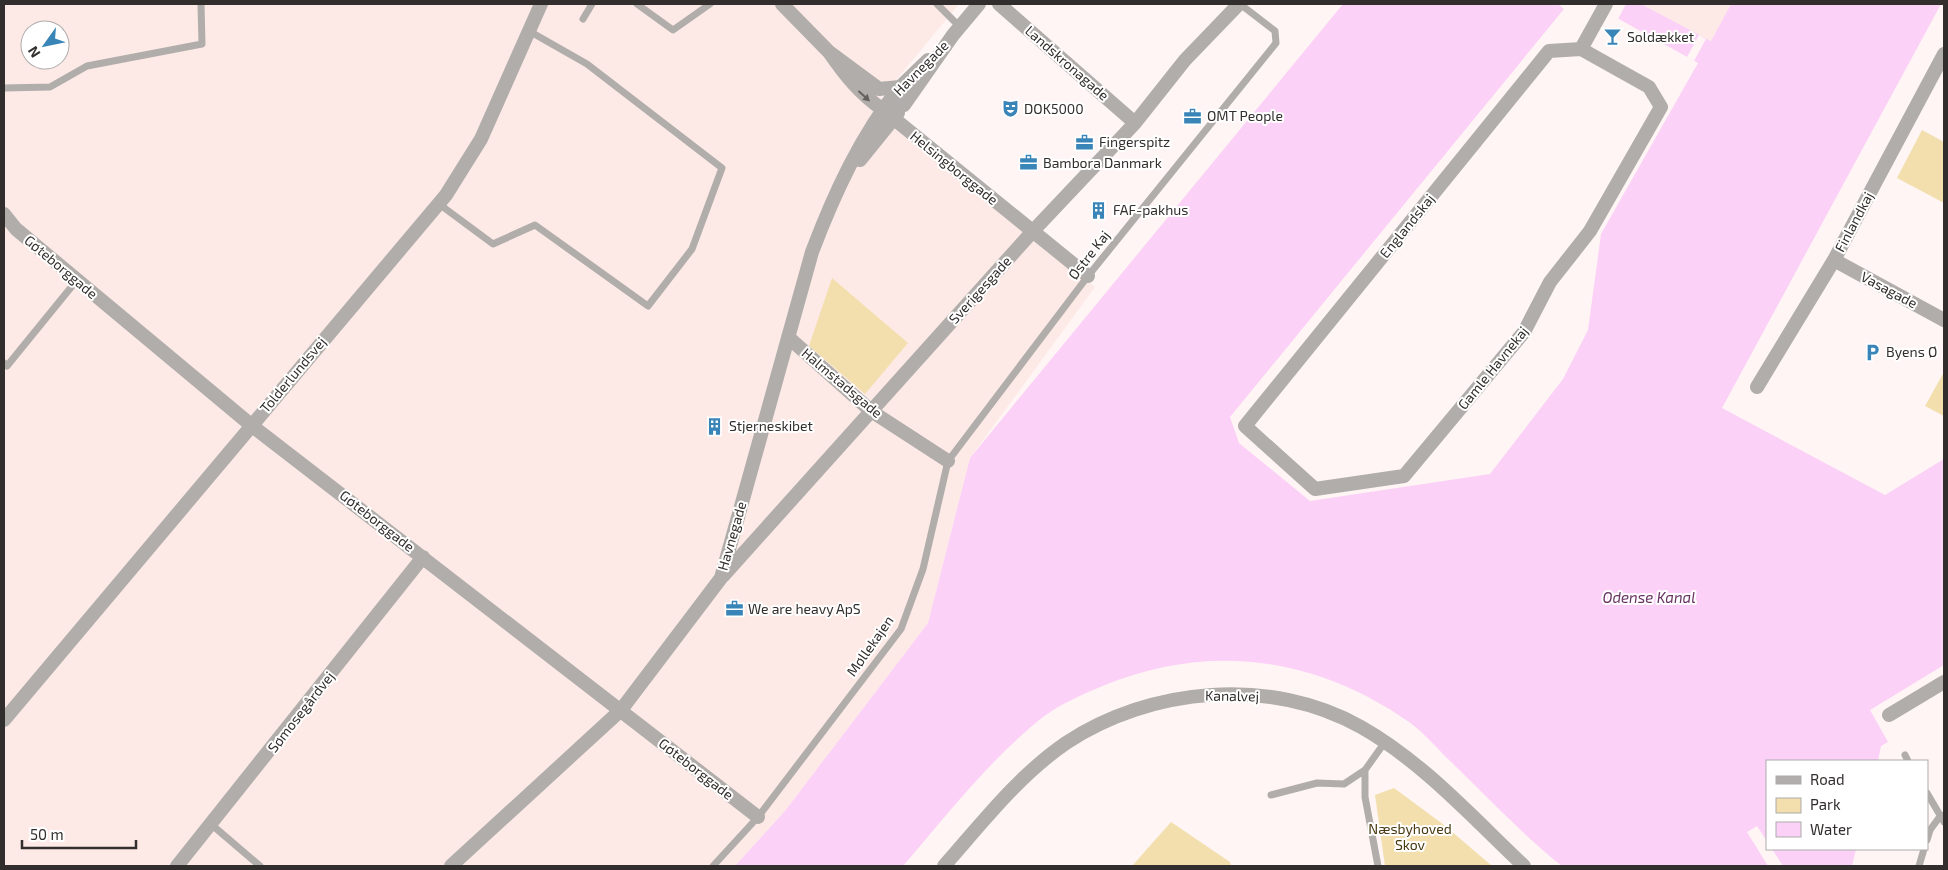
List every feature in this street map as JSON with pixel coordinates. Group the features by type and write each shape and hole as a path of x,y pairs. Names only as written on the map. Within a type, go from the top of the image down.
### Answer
{"street":[{"name":"Tolderlundsvej","path":"4,720 439,204 481,139 541,4"},
{"name":"Helsingborggade","path":"782,4 829,52 879,89 890,107"},
{"name":"Landskronagade","path":"999,4 1135,123"},
{"name":"Sverigesgade","path":"720,578 1032,232 1135,123 1185,60 1240,4"},
{"name":"Havnegade","path":"846,176 890,107 904,105 974,6"},
{"path":"1581,49 1603,8"},
{"name":"Havnegade","path":"451,866 621,710 720,578 812,252 830,205 890,107 957,31"},
{"name":"Englandskaj","path":"1245,426 1550,51 1581,49"},
{"name":"Gamle Havnekaj","path":"1245,426 1315,488 1404,476 1524,332 1550,282 1590,231 1662,107 1649,87 1581,49"},
{"name":"Helsingborggade","path":"829,52 849,81 890,107 1032,232 1088,276"},
{"name":"Finlandkaj","path":"1757,388 1834,260 1944,54"},
{"name":"Gøteborggade","path":"4,214 16,229 251,425 424,557 758,818"},
{"name":"Vasagade","path":"1834,260 1944,320"},
{"name":"Halmstadsgade","path":"788,337 871,411 948,461"},
{"name":"Sømosegårdvej","path":"178,866 424,557"},
{"path":"1889,715 1944,682"},
{"name":"Kanalvej","path":"944,866 1013,788 1066,743 1128,712 1167,700 1204,695 1238,694 1305,704 1341,716 1385,742 1410,760 1524,866"}],"lane":[{"path":"4,88 50,87 88,66 202,44 201,4"},
{"path":"583,19 592,4"},
{"path":"637,4 673,30 710,4"},
{"path":"937,4 957,31"},
{"name":"Østre Kaj","path":"948,461 1088,276 1276,43 1275,31 1240,4"},
{"path":"439,204 493,244 535,225 648,306 692,249 722,168 587,64 529,30"},
{"path":"4,363 7,366 77,280"},
{"name":"Møllekajen","path":"713,866 758,818 901,629 923,569 948,461"},
{"path":"1271,795 1317,783 1344,784 1365,770 1385,742"},
{"path":"1365,770 1365,797 1378,866"},
{"path":"1928,794 1942,819 1930,830 1928,837"},
{"path":"212,824 260,866"},
{"path":"1919,866 1924,850"}],"shaded area":[{"path":"4,4 959,4 873,108 1095,287 970,458 928,623 785,811 735,866 4,866"},
{"path":"1641,4 1731,4 1711,41"}],"green space":[{"path":"1922,130 1944,142 1944,203 1897,178"},
{"path":"832,278 908,343 865,394 809,346"},
{"path":"1944,372 1944,416 1925,406"},
{"name":"Næsbyhoved Skov","path":"1394,788 1444,825 1492,866 1385,866 1375,795"},
{"path":"1171,822 1230,862 1231,866 1132,866"}],"water":[{"name":"Odense Kanal","path":"1343,4 1558,4 1564,9 1230,417 1239,443 1310,501 1490,474 1563,379 1588,330 1601,234 1698,63 1592,4 1641,4 1711,41 1731,4 1941,4 1722,408 1885,495 1944,459 1944,665 1870,710 1888,742 1881,746 1878,760 1766,760 1766,840 1757,826 1747,832 1768,866 1562,866 1518,827 1419,730 1374,700 1337,683 1300,670 1262,663 1223,661 1184,664 1144,672 1088,692 1045,715 1019,737 984,772 903,866 735,866 785,811 928,623 970,458"},
{"path":"1773,850 1856,850 1852,866 1783,866"}],"pier":[{"path":"1592,4 1626,4 1618,19"},
{"path":"1699,35 1706,39 1694,61 1687,57"}],"place":[{"name":"Soldækket","path":"1613,37"},
{"name":"DOK5000","path":"1010,109"},
{"name":"OMT People","path":"1193,116"},
{"name":"Fingerspitz","path":"1085,142"},
{"name":"Bambora Danmark","path":"1029,163"},
{"name":"FAF-pakhus","path":"1099,210"},
{"name":"Byens Ø","path":"1872,352"},
{"name":"Stjerneskibet","path":"715,426"},
{"name":"We are heavy ApS","path":"734,609"}]}
